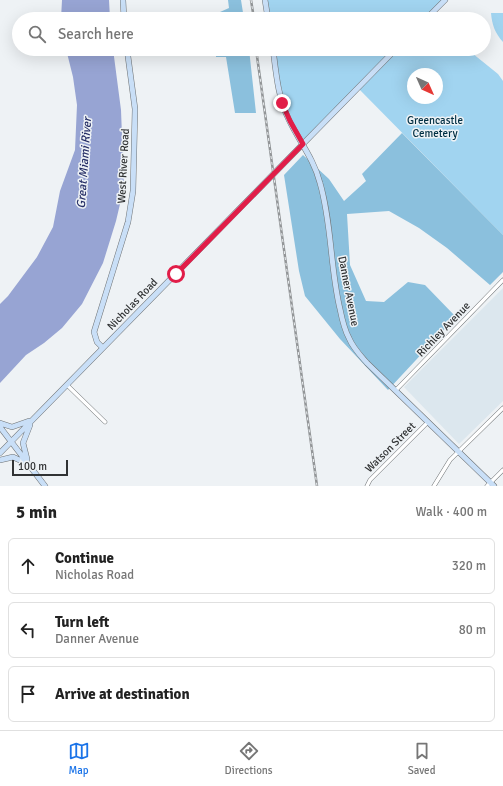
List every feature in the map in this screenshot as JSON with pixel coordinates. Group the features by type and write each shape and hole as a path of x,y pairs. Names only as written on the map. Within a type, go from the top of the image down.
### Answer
{"street":[{"path":"123,0 124,12"},
{"path":"265,0 267,12"},
{"path":"432,12 443,0"},
{"name":"West River Road","path":"104,348 97,342 94,332 128,222 133,191 134,109 128,56"},
{"name":"Danner Avenue","path":"274,56 282,103 316,171 323,195 335,284 347,334 362,358 459,451 491,485"},
{"name":"Nicholas Road","path":"0,453 389,56"},
{"name":"Richley Avenue","path":"396,390 503,280"},
{"path":"67,386 104,422"},
{"path":"434,486 447,463 503,408"},
{"path":"3,427 16,426 34,419"},
{"path":"30,466 26,457 23,443 34,419"},
{"name":"Watson Street","path":"367,486 370,480 428,422"},
{"path":"0,423 11,442 45,486"},
{"path":"0,460 13,457 30,466"},
{"path":"491,485 503,470"}],"shaded area":[{"path":"228,0 241,0 243,12 220,12 229,8"},
{"path":"250,56 256,113 235,113 226,57 216,57"},
{"path":"402,133 503,235 503,272 490,285 447,248 419,228 389,211 347,214 350,265 366,301 384,302 408,282 425,285 456,317 388,390 340,339 305,296 299,271 284,175 303,155 329,179 344,201 366,181 362,174"},
{"path":"503,288 503,401 459,444 404,387"}],"green space":[{"path":"265,0 445,0 433,12 267,12"},
{"path":"491,13 503,13 503,42 494,29"},
{"name":"Greencastle Cemetery","path":"274,56 476,56 498,74 503,81 503,235 358,88 303,143 286,112"}],"water":[{"path":"62,0 109,0 110,12 61,12"},
{"name":"Great Miami River","path":"68,56 114,56 121,110 124,187 116,221 103,263 82,304 62,328 44,343 26,355 0,383 0,304 8,296 37,257 53,227 60,191 75,150 77,105 73,77"}],"railway":[{"path":"251,0 253,12"},
{"path":"257,56 317,486"}],"route":[{"path":"176,274 303,144 282,103"}]}
